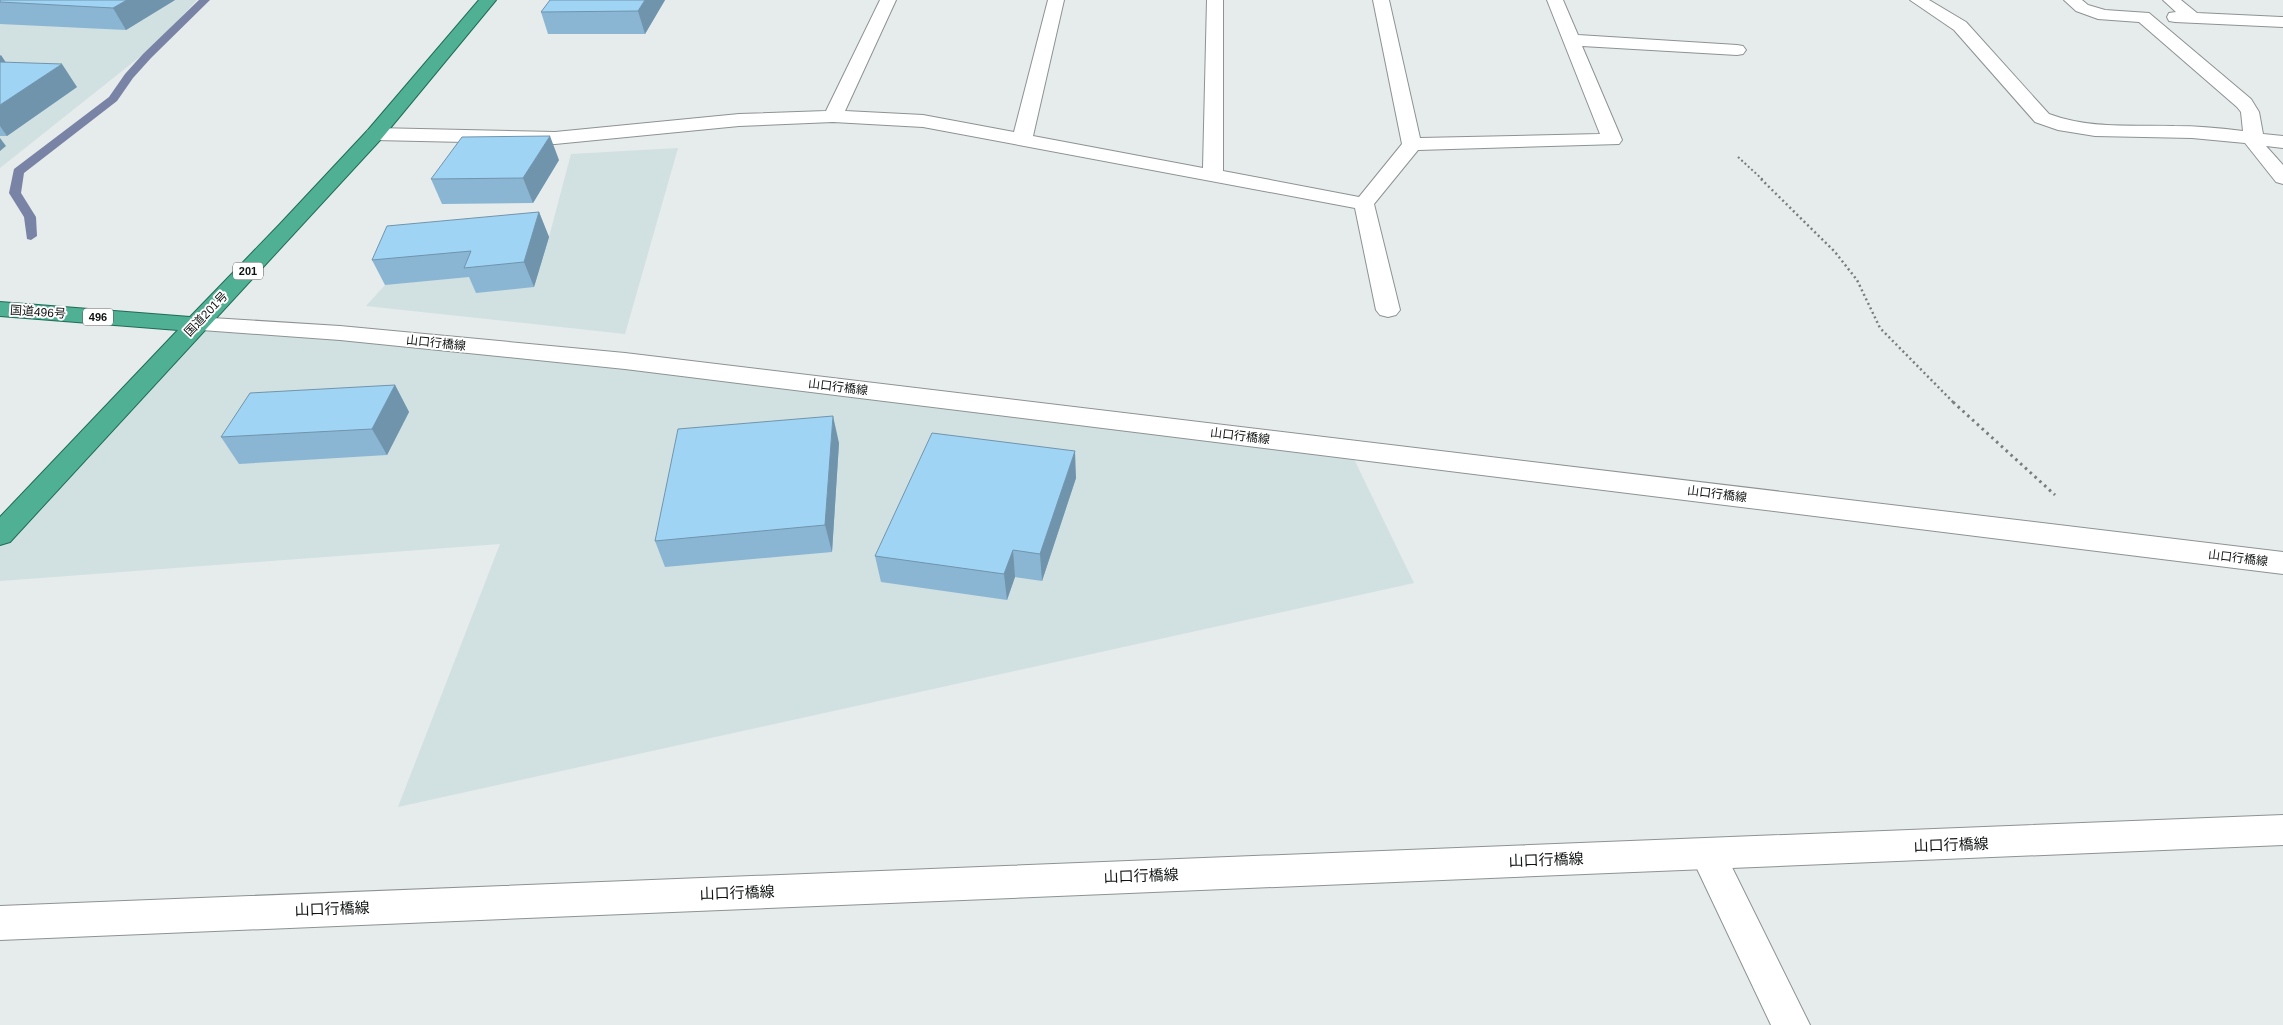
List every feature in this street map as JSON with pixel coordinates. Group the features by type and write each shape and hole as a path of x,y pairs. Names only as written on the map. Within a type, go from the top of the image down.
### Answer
{"highway":[{"name":"国道201号","path":"0,535 375,134 488,0"},
{"name":"国道496号","path":"0,309 196,324"}],"street":[{"path":"833,116 888,0"},
{"path":"1022,140 1056,0"},
{"path":"1213,176 1215,0"},
{"path":"1381,0 1412,144"},
{"path":"1412,144 1612,140 1554,0"},
{"path":"1918,0 1960,26 2042,118 2054,124 2076,127 2192,132 2283,142"},
{"path":"2072,0 2082,8 2104,15 2281,22"},
{"path":"2171,0 2193,18"},
{"path":"2144,16 2244,103 2250,112 2258,150 2283,178"},
{"path":"1571,40 1736,50"},
{"path":"375,134 555,138 739,120 833,116 923,121 1364,204"},
{"path":"1364,204 1412,144"},
{"path":"1364,204 1388,310"},
{"name":"山口行橋線","path":"196,324 340,333 626,361 2283,564"},
{"name":"山口行橋線","path":"0,923 2283,830"},
{"path":"1708,854 1791,1025"}],"path":[{"path":"1738,157 1780,196 1835,252 1857,280 1880,328 1939,389 2060,499"}],"shaded area":[{"path":"0,0 197,0 156,44 0,168"},
{"path":"678,148 625,334 366,306 385,285 549,237 571,154"},
{"path":"196,324 340,333 1351,453 1414,583 398,807 500,544 0,581 0,535"}],"building":[{"path":"0,0 127,0 113,8 0,2"},
{"path":"550,0 645,0 638,11 541,12"},
{"path":"0,62 62,64 0,105"},
{"path":"550,136 523,178 431,179 462,137"},
{"path":"539,212 524,262 464,268 471,251 372,260 387,226"},
{"path":"395,385 372,429 221,437 250,393"},
{"path":"833,416 825,525 655,541 678,429"},
{"path":"932,433 1075,451 1040,554 1013,550 1004,574 875,556"}],"waterway":[{"path":"31,236 30,217 15,193 18,172 113,99 129,76 147,56 205,0"}]}
